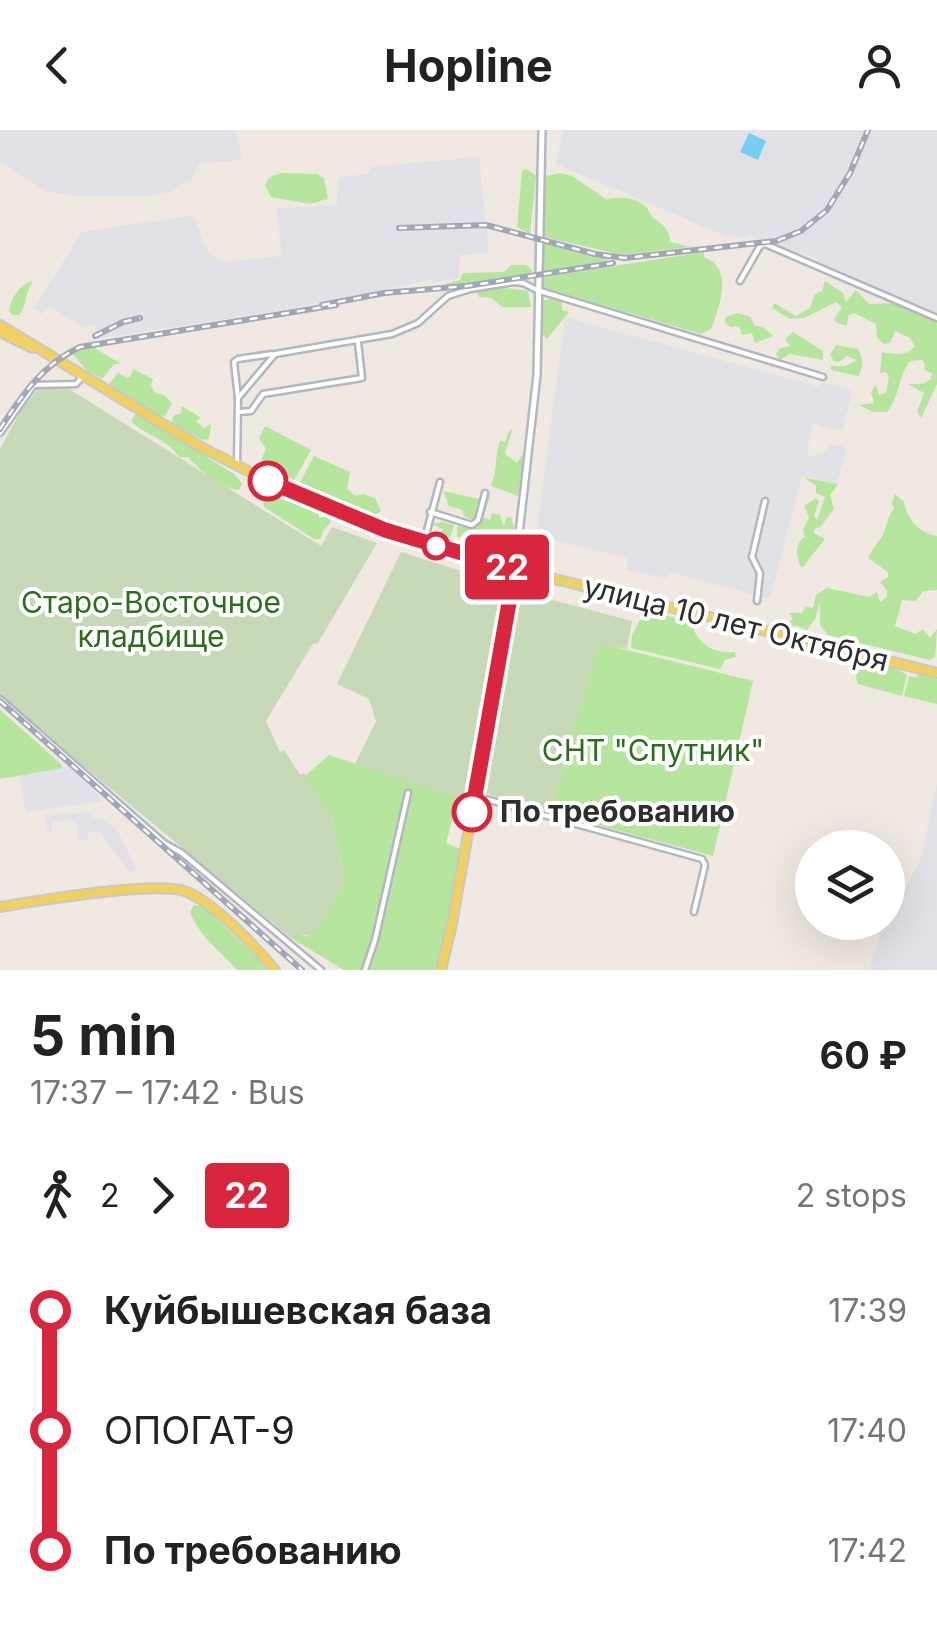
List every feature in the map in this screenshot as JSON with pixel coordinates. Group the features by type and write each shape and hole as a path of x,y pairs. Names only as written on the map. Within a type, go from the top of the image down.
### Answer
{"main road":[{"name":"улица 10 лет Октября","path":"0,328 237,466 338,513 515,569 937,673"},
{"path":"474,558 500,574 509,597"},
{"path":"441,970 515,569"},
{"path":"509,597 522,582 550,578"},
{"path":"0,906 176,888 207,905 275,970"}],"street":[{"path":"515,569 534,408 542,130"},
{"path":"740,282 760,246 766,244 937,318"},
{"path":"237,466 234,362 238,358 358,341 407,328 426,317 448,296 470,288 514,282 530,285 823,378"},
{"path":"238,412 251,411 263,394 362,378 358,341"},
{"path":"238,398 276,354"},
{"path":"0,433 34,385 76,384 83,376"},
{"path":"424,543 440,482"},
{"path":"430,512 472,526 478,520 485,494"},
{"path":"757,601 760,573 752,558 766,501"},
{"path":"0,699 164,843 182,853 322,970"},
{"path":"365,970 408,793"},
{"path":"476,796 702,859 705,864 694,912"}],"shaded area":[{"path":"0,130 236,130 242,160 198,163 193,178 170,192 78,196 46,191 0,161"},
{"path":"563,130 937,130 937,314 920,303 917,306 822,266 817,259 802,253 797,256 750,235 726,236 556,164"},
{"path":"479,157 489,253 460,255 459,278 96,339 95,325 84,327 49,306 42,314 34,308 82,232 194,215 205,248 222,262 282,256 276,208 337,205 338,177 370,174 370,167"},
{"path":"565,317 820,387 821,382 849,389 852,393 843,428 838,431 813,423 809,457 827,452 829,444 843,446 846,451 837,483 802,476 770,599 670,572 665,579 627,569 628,558 536,536"},
{"path":"69,767 91,785 102,801 26,812 19,776"},
{"path":"937,783 937,970 870,970 878,940 905,940 905,888 920,861"},
{"path":"92,812 92,817 102,818 116,828 137,870 129,872 100,832 88,832 88,840 79,840 76,820 52,822 52,831 47,832 45,815"}],"green space":[{"path":"527,169 536,176 530,234 517,227 522,171"},
{"path":"317,174 324,178 328,199 310,204 271,197 266,183 271,176"},
{"path":"546,176 572,176 606,199 626,198 640,203 666,228 670,242 690,247 622,255 544,237"},
{"path":"545,242 609,260 544,273 541,245"},
{"path":"704,252 704,257 719,270 722,288 711,329 701,334 545,288 541,283 544,277"},
{"path":"511,265 526,265 532,273 448,287 445,284 460,280 463,273 504,272"},
{"path":"31,281 22,311 13,315 9,311 14,297"},
{"path":"825,281 843,293 846,302 856,290 869,304 897,303 937,321 937,384 921,418 917,412 924,393 908,384 923,384 931,379 932,374 924,369 922,360 910,361 887,412 873,412 859,405 874,403 871,392 876,385 879,395 886,393 889,378 886,372 880,373 882,352 908,352 915,346 910,338 895,331 890,343 884,344 877,338 876,324 854,313 848,316 847,326 837,323 834,319 842,307 836,302 804,318 790,319 772,308 774,303 796,316 810,308"},
{"path":"507,288 528,291 531,307 502,307 492,298 479,297 477,292"},
{"path":"553,298 562,302 562,310 569,312 547,339 540,332 542,301"},
{"path":"737,313 751,317 754,325 773,336 755,343 752,333 742,335 739,326 730,327 725,322 726,317"},
{"path":"793,332 823,351 823,360 790,354 780,360 776,354 780,348 790,346 785,339"},
{"path":"90,345 121,364 114,364 102,379 87,371 73,354"},
{"path":"836,345 858,349 862,363 858,376 831,370 831,366 845,366 857,360 847,356 834,361 830,355"},
{"path":"133,369 153,379 155,393 172,403 165,416 156,415 109,384 118,373 131,376"},
{"name":"Старо-Восточное кладбище","path":"40,387 69,389 321,546 332,527 377,543 266,721 280,752 284,750 300,775 304,773 332,818 345,880 319,928 309,936 297,932 291,938 0,697 0,449 21,410"},
{"path":"182,406 201,418 196,421 204,428 211,424 209,439 202,440 172,423"},
{"path":"136,413 234,474 242,483 239,490 219,482 189,457 179,457 137,426 131,421"},
{"path":"265,426 311,450 292,484 280,479 274,470 269,473 262,469 266,449 259,438"},
{"path":"510,429 505,454 517,463 524,452 518,496 491,486 500,441 505,442"},
{"path":"314,456 350,472 347,489 355,496 375,498 381,511 374,516 385,521 382,524 320,501 319,495 303,489 299,484"},
{"path":"805,478 838,484 830,495 834,509 814,529 825,539 802,568 797,551 809,517 804,506 816,498 819,501 814,516 817,520 825,497 816,493 816,486"},
{"path":"443,491 479,499 473,520 464,516 462,510 449,506"},
{"path":"488,492 483,517 490,520 492,513 500,515 504,527 506,518 511,517 515,531 510,559 499,560 430,538 428,535 439,538 443,529 433,525 430,530 430,524 442,522 454,525 449,542 462,541 457,537 457,526 478,525"},
{"path":"263,493 319,511 319,518 327,516 331,522 321,539 314,539 264,507"},
{"path":"895,494 904,502 914,524 937,536 937,590 923,591 916,601 902,600 895,626 915,634 923,629 930,638 937,629 935,657 930,660 828,635 820,625 820,602 807,630 787,627 793,618 789,613 813,608 816,595 827,588 869,597 877,592 880,602 887,597 880,582 888,577 888,572 868,558 894,509"},
{"path":"401,552 502,584 486,692 463,799 355,764 376,721 369,699 337,684"},
{"path":"518,591 632,621 627,649 599,644 550,812 481,792"},
{"path":"669,616 692,624 708,646 735,652 736,657 725,660 720,669 631,648 632,635 640,620"},
{"name":"СНТ \"Спутник\"","path":"599,643 753,681 713,856 550,812"},
{"path":"864,660 892,666 907,675 902,696 858,684 857,671"},
{"path":"909,676 937,678 937,704 904,696"},
{"path":"0,710 60,763 63,768 0,779"},
{"path":"329,755 458,797 446,843 461,849 442,943 444,950 434,970 344,970 291,938 297,931 307,937 319,927 345,880 332,818 305,776"},
{"path":"194,905 204,907 270,970 237,970 199,929 190,912"}],"water":[{"path":"749,133 766,141 758,160 740,152"}],"railway":[{"path":"399,228 486,225 595,254 625,258 776,241 801,231 827,210 850,173 868,130"},
{"path":"322,305 384,293 467,286 613,263"},
{"path":"0,429 44,372 80,347 336,305"},
{"path":"95,336 140,318"},
{"path":"0,701 302,970"}],"bus line":[{"name":"22","path":"268,481 385,530 515,569 472,812"}],"place":[{"name":"По требованию","path":"472,812"}]}
